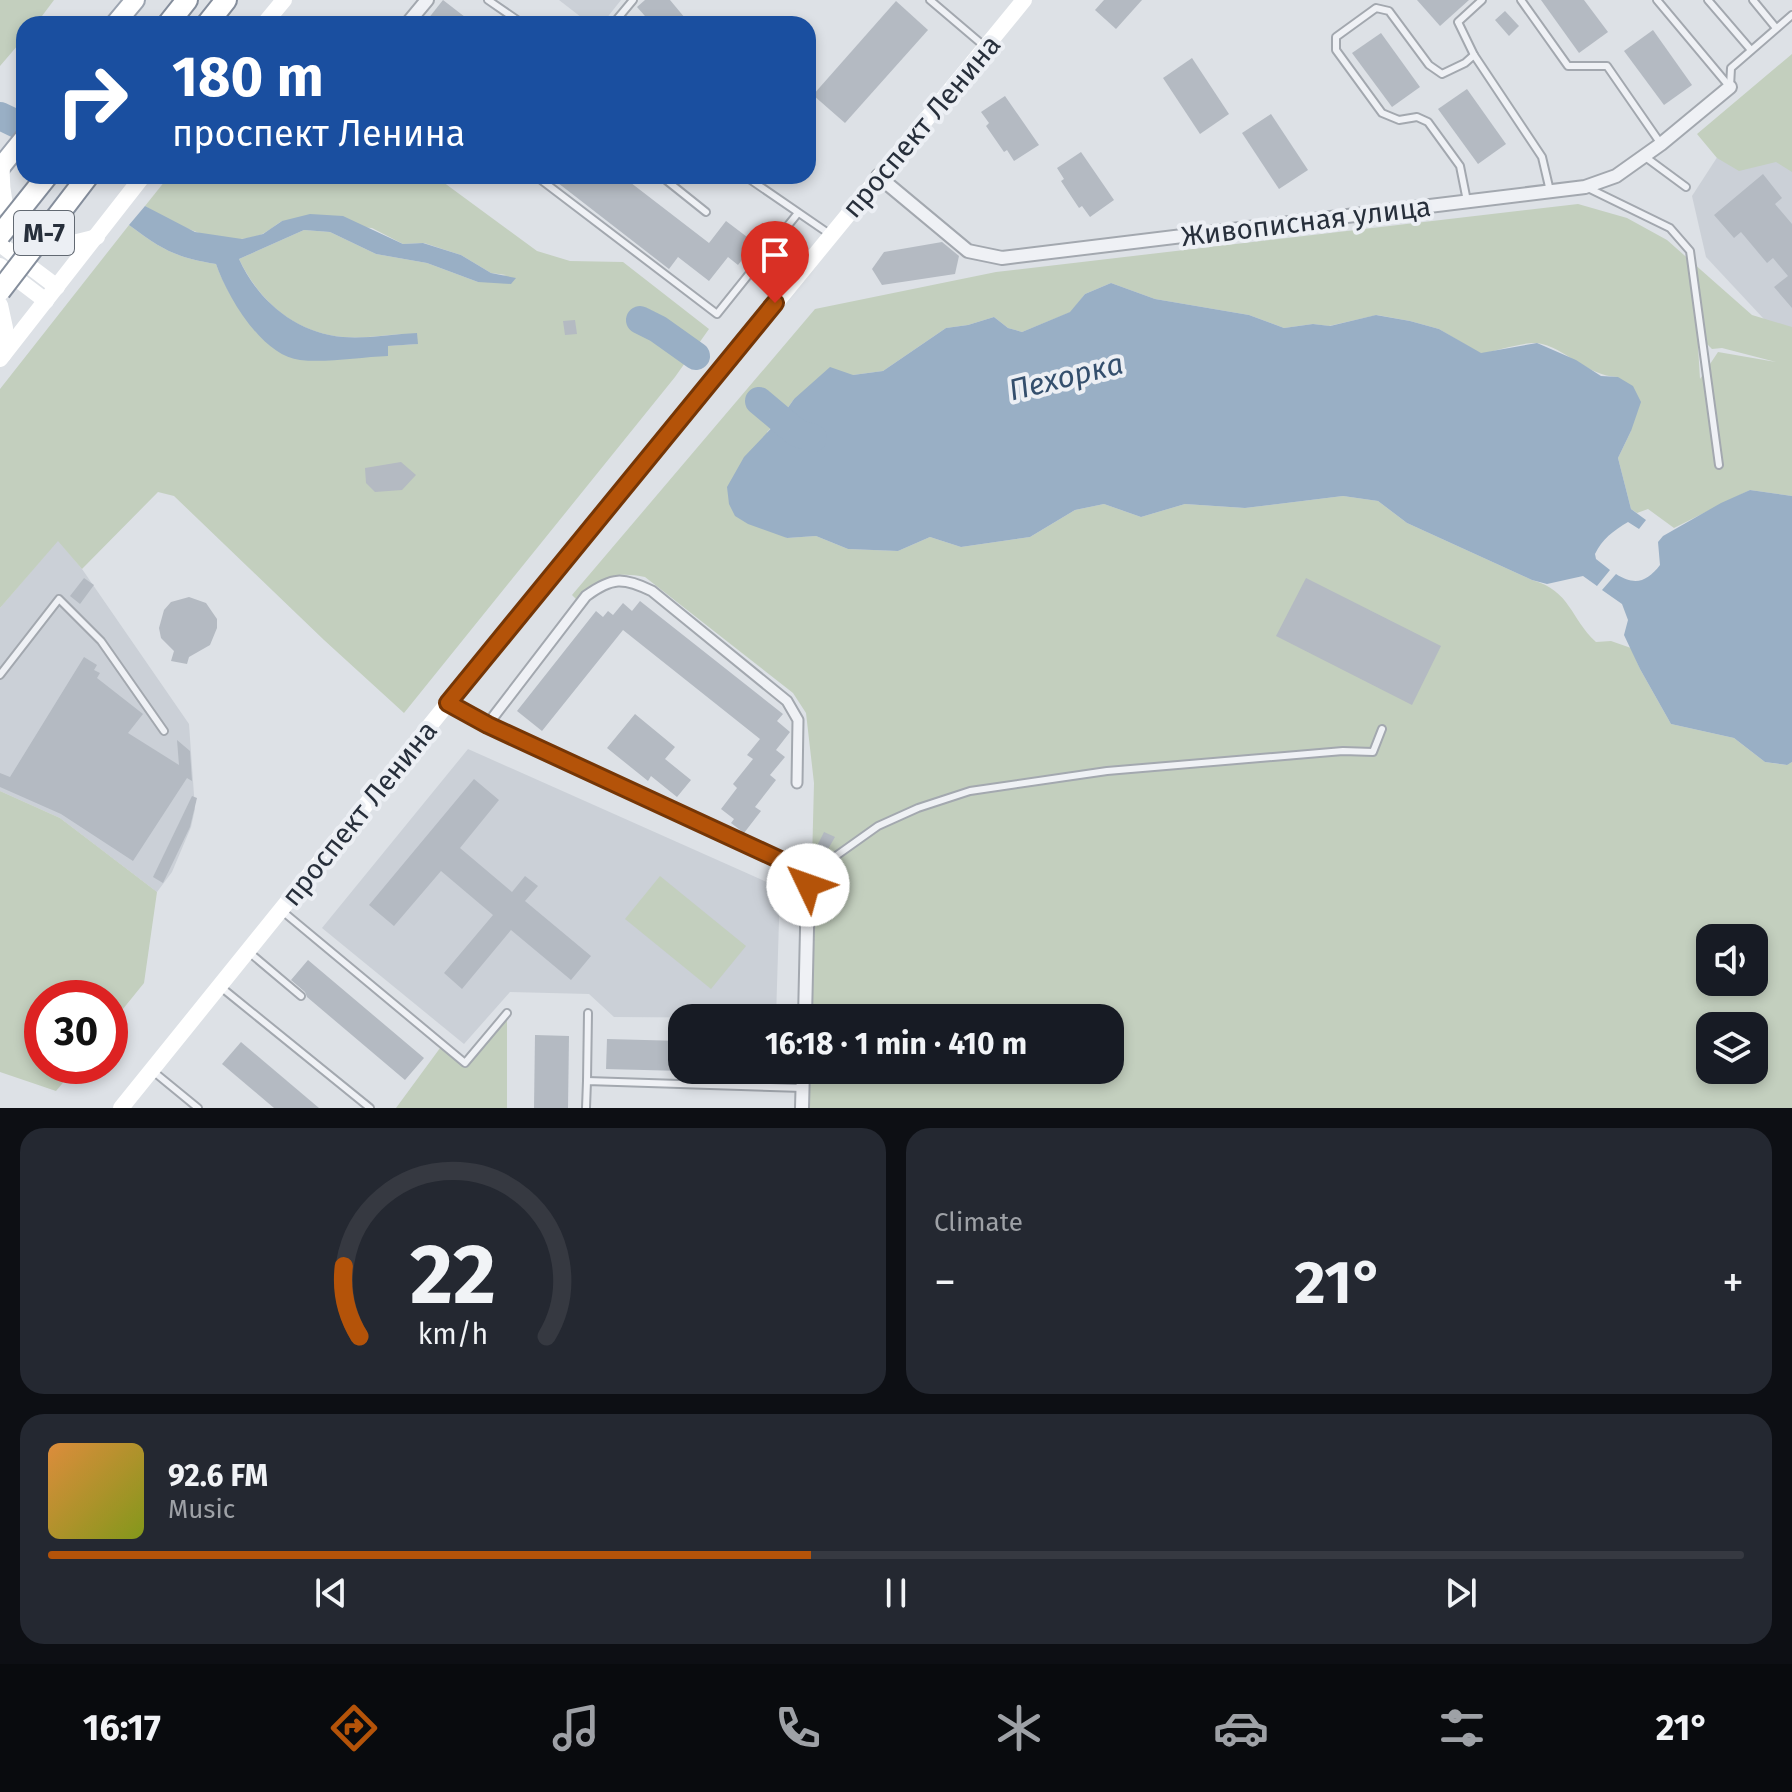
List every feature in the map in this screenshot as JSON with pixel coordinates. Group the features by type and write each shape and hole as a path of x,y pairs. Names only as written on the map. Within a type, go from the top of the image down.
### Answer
{"highway":[{"path":"174,16 187,0"},
{"path":"213,16 226,0"},
{"name":"М-7","path":"0,235 41,184"},
{"name":"М-7","path":"0,291 82,184"}],"main road":[{"path":"122,16 135,0"},
{"path":"271,16 284,0"},
{"name":"проспект Ленина","path":"121,1108 1024,0"},
{"path":"16,149 1,167 2,200 10,218 23,233 51,244 97,237"},
{"path":"2,356 137,184"},
{"path":"0,244 57,287"},
{"path":"0,266 46,301"},
{"path":"0,305 5,328 2,356"}],"street":[{"path":"414,16 427,0"},
{"name":"Живописная улица","path":"878,176 968,251 1002,258 1585,187 1616,176 1661,144 1730,87"},
{"path":"494,716 586,596 606,581 630,581 652,591 787,701 798,720 797,783"},
{"path":"448,703 488,725 802,870 808,885 805,1004"},
{"path":"802,1108 803,1084"}],"lane":[{"path":"488,0 511,16"},
{"path":"620,16 633,0"},
{"path":"930,0 986,47"},
{"path":"1482,0 1458,22 1474,55 1542,157 1550,191"},
{"path":"1521,0 1568,66 1607,66 1661,144"},
{"path":"1657,0 1730,87"},
{"path":"1708,0 1751,50"},
{"path":"1753,0 1776,28"},
{"path":"1467,201 1460,166 1428,122 1417,117 1399,120 1382,113 1336,50 1336,37 1376,8 1389,11 1429,65 1442,74 1474,55"},
{"path":"1730,87 1731,68 1792,15"},
{"path":"1644,156 1686,187"},
{"path":"546,184 717,314 798,213"},
{"path":"671,184 706,212"},
{"path":"756,184 831,235"},
{"path":"1585,187 1670,228 1690,251 1719,465"},
{"path":"0,675 59,599 101,641 164,731"},
{"path":"802,870 819,868 878,826 918,808 970,791 1107,771 1343,751 1373,752 1382,729"},
{"path":"280,910 465,1063 507,1013"},
{"path":"247,951 301,996"},
{"path":"220,985 370,1108"},
{"path":"586,1108 588,1013"},
{"path":"151,1070 198,1108"},
{"path":"587,1081 803,1088"}],"shaded area":[{"path":"559,0 621,0 608,16 580,16"},
{"path":"1792,88 1792,349 1706,257 1692,196 1729,139"},
{"path":"58,540 82,569 189,724 195,809 191,827 172,872 157,892 60,818 0,791 0,608"},
{"path":"468,749 780,888 776,1004 668,1004 668,1017 614,1017 589,994 510,992 464,1044 322,928"}],"green space":[{"path":"0,0 54,0 42,16 16,16 16,47 0,66"},
{"path":"1792,54 1792,172 1776,162 1739,171 1717,158 1697,134"},
{"path":"163,184 446,184 537,251 570,261 623,262 709,329 675,377 404,713 174,496 158,492 82,569 58,541 0,608 0,389 129,225 170,251 216,264 239,308 257,333 388,355 387,346 417,344 417,334 343,337 309,329 294,322 268,301 239,259 304,230 330,232 376,254 427,263 478,282 506,275 491,273 461,255 424,243 403,244 372,228 282,221 263,234 230,239 185,228 145,206"},
{"path":"1578,204 1627,218 1667,240 1752,315 1792,327 1792,496 1750,490 1674,528 1648,509 1637,513 1631,509 1618,458 1631,431 1618,377 1596,372 1557,350 1537,343 1481,354 1439,329 1377,315 1329,326 1313,324 1284,328 1249,315 1155,299 1111,283 1085,294 1071,312 1022,332 1008,328 994,317 946,328 883,371 853,375 794,399 767,432 786,538 816,536 848,549 898,551 930,537 961,547 1030,537 1075,510 1104,504 1141,517 1185,504 1245,508 1343,496 1378,501 1407,523 1555,591 1596,642 1611,641 1631,648 1671,724 1734,738 1765,762 1786,765 1792,762 1792,1108 807,1108 807,1084 1124,1084 1124,1004 808,1004 814,783 806,713 793,693 645,577 616,576 600,581 578,601 572,595 815,309 996,272","holes":["1706,343 1712,349 1722,348 1776,362 1718,352 1700,379 1698,346"]},
{"path":"0,791 60,818 157,892 144,983 128,1003 128,980 24,980 24,1080 0,1072"},
{"path":"660,876 746,946 711,989 625,919"},
{"path":"507,1013 507,1108 396,1108 443,1044 465,1063"},
{"path":"35,1084 62,1084 56,1091"}],"water":[{"path":"145,206 195,232 242,239 263,234 282,221 310,214 343,216 403,244 423,243 461,255 491,273 516,278 511,284 478,282 427,263 376,254 330,232 304,230 239,259 268,301 294,322 326,334 361,337 417,333 418,344 388,346 388,356 300,360 272,348 260,336 237,307 216,264 170,251 129,225"},
{"path":"1111,283 1155,299 1249,315 1284,328 1313,324 1330,326 1376,315 1439,329 1481,353 1537,343 1576,360 1601,376 1618,377 1633,386 1641,402 1618,458 1631,509 1646,520 1639,529 1628,522 1601,544 1595,554 1596,559 1610,570 1597,586 1583,576 1547,584 1532,580 1407,523 1378,501 1343,496 1245,508 1185,504 1141,517 1104,504 1075,510 1030,537 961,547 930,537 898,551 848,549 816,536 787,538 735,516 729,504 727,487 744,457 780,419 794,399 830,367 853,375 883,371 946,328 994,317 1008,328 1022,332 1070,312 1085,294"},
{"path":"1750,490 1792,496 1792,762 1787,765 1765,762 1734,738 1671,724 1624,635 1628,620 1622,604 1602,590 1616,574 1635,581 1650,575 1660,565 1658,542 1663,536"}],"building":[{"path":"443,0 464,16 430,16"},
{"path":"645,0 670,0 683,16 645,16 637,7"},
{"path":"1104,0 1142,0 1116,29 1095,10"},
{"path":"1417,0 1469,0 1440,26"},
{"path":"1541,0 1584,0 1608,32 1579,53"},
{"path":"896,1 928,30 845,123 816,98 816,92"},
{"path":"1505,11 1519,26 1509,36 1495,20"},
{"path":"1653,30 1692,85 1664,105 1624,51"},
{"path":"1381,33 1420,87 1392,107 1352,53"},
{"path":"1192,58 1229,114 1200,134 1163,78"},
{"path":"1467,89 1506,144 1478,164 1438,109"},
{"path":"1005,96 1039,145 1014,161 986,126 989,123 981,112"},
{"path":"1271,114 1308,170 1279,189 1242,133"},
{"path":"1081,152 1114,200 1090,217 1082,206 1079,208 1061,181 1064,179 1057,168"},
{"path":"1763,174 1782,198 1775,204 1792,224 1792,308 1774,287 1788,276 1773,258 1767,263 1741,232 1734,238 1714,215"},
{"path":"559,184 632,184 709,243 726,221 755,243 738,265 728,257 709,281 678,257 669,269"},
{"path":"942,242 959,256 955,274 882,285 872,269 884,252"},
{"path":"575,320 577,334 565,335 563,321"},
{"path":"401,462 416,475 402,490 375,492 366,483 365,468"},
{"path":"84,578 94,585 80,604 70,596"},
{"path":"1306,578 1441,646 1412,705 1276,636"},
{"path":"189,597 206,603 217,619 217,628 210,645 189,657 187,664 171,661 174,651 161,638 159,628 164,610 171,602"},
{"path":"640,601 783,714 777,721 790,732 776,750 785,757 770,775 776,780 755,807 761,811 744,833 731,823 734,819 721,809 737,788 733,784 753,759 747,755 760,739 623,630 542,731 517,711 596,611 603,617 608,611 613,615 623,603 632,611"},
{"path":"84,657 97,665 94,670 100,673 97,678 143,714 128,733 179,765 177,740 190,751 192,781 187,778 133,861 61,814 0,787 0,773 10,777"},
{"path":"635,714 675,747 665,759 691,780 677,797 651,776 648,781 607,748"},
{"path":"474,779 499,800 460,848 512,892 525,876 538,886 525,901 591,956 571,980 511,930 462,989 444,973 493,915 441,871 394,926 369,905"},
{"path":"192,796 197,798 190,827 163,883 153,877"},
{"path":"824,832 835,837 827,851 817,846"},
{"path":"308,960 424,1058 405,1080 291,980"},
{"path":"535,1035 569,1036 568,1108 534,1108"},
{"path":"607,1039 668,1041 668,1071 606,1069"},
{"path":"241,1042 319,1108 274,1108 222,1064"}],"waterway":[{"name":"Пехорка","path":"0,116 16,124"},
{"name":"Пехорка","path":"640,320 696,356"},
{"name":"Пехорка","path":"759,401 797,433 813,438"}],"route":[{"path":"775,303 448,703 488,725 802,870 808,885"}]}
